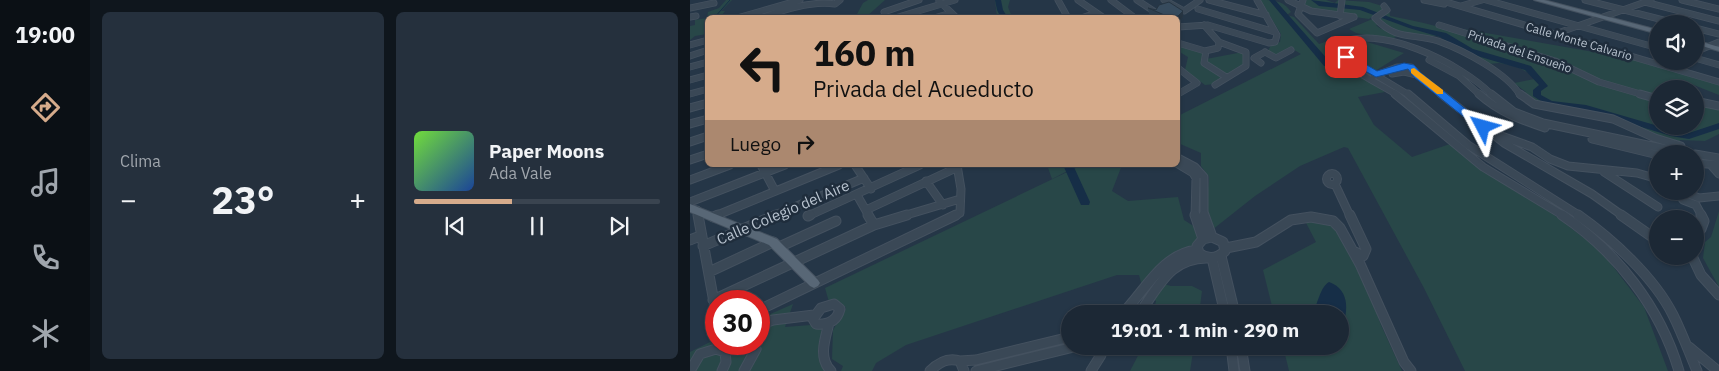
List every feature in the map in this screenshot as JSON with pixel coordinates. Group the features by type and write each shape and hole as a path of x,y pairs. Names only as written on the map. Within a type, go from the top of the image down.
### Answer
{"main road":[{"path":"1537,0 1649,30"},
{"path":"1704,44 1719,49"},
{"path":"692,207 776,244 814,283"}],"street":[{"path":"767,15 800,0"},
{"path":"745,15 790,4 827,2 835,4 840,0"},
{"path":"892,2 886,11 919,0"},
{"path":"904,15 940,2 955,0"},
{"path":"1058,0 1066,15"},
{"path":"1078,0 1084,2 1100,15"},
{"path":"1111,0 1131,15"},
{"path":"1137,0 1155,12"},
{"path":"1164,0 1184,11 1200,0"},
{"path":"1209,0 1266,15"},
{"path":"1256,0 1276,32 1277,39 1269,43 1265,52 1254,58 1261,63"},
{"path":"1288,0 1299,8 1354,17 1316,33 1305,19 1298,14 1299,8 1303,0"},
{"path":"1424,0 1440,4 1446,2"},
{"name":"Calle Monte Calvario","path":"1439,0 1649,61"},
{"path":"1461,6 1482,0"},
{"path":"1486,0 1649,45"},
{"path":"1585,0 1649,16"},
{"path":"1554,34 1651,0"},
{"path":"1682,0 1719,9"},
{"path":"940,2 953,15"},
{"path":"1644,2 1719,21"},
{"path":"690,8 714,3"},
{"path":"1340,16 1341,4"},
{"path":"1384,6 1387,10 1377,16 1382,26 1405,37 1437,41 1486,64 1516,86 1521,96 1534,104 1607,117 1655,138 1677,145"},
{"path":"1198,9 1276,32"},
{"path":"1088,15 1096,12"},
{"path":"944,15 951,13"},
{"path":"690,17 696,16"},
{"path":"1180,27 1204,25 1269,43"},
{"path":"1204,25 1219,42 1246,52 1246,66 1215,85"},
{"name":"Privada del Ensueño","path":"1439,25 1555,61 1599,82 1649,96"},
{"path":"1704,30 1719,34"},
{"path":"1649,148 1532,124 1504,114 1485,102 1458,76 1421,55 1370,37 1350,38 1338,42 1335,46 1337,55 1411,96 1480,154 1580,216 1612,242 1635,265 1672,313 1696,369 1707,363"},
{"path":"690,45 705,41"},
{"path":"1180,44 1206,51 1218,48 1219,42"},
{"path":"1421,55 1375,42 1358,42 1348,45 1344,53 1346,57 1402,99 1460,150 1584,230 1620,267 1647,300 1667,331 1679,371"},
{"path":"1704,48 1719,42"},
{"path":"1265,52 1276,58 1291,50"},
{"path":"690,56 705,51"},
{"path":"1206,51 1204,63 1226,77"},
{"path":"1704,61 1719,65"},
{"path":"690,67 705,63"},
{"path":"1180,69 1197,82 1194,86 1180,93"},
{"path":"1375,77 1393,70 1417,75 1522,155 1592,194 1649,235"},
{"name":"Calle Monte Calvario","path":"1678,70 1719,82"},
{"path":"1180,74 1184,72"},
{"path":"690,80 705,76"},
{"path":"690,94 705,90"},
{"path":"1704,103 1719,106"},
{"path":"690,108 705,104"},
{"path":"690,124 705,120"},
{"path":"1490,132 1532,146 1558,163 1649,177"},
{"path":"1642,132 1650,144 1646,147"},
{"path":"1586,135 1649,149"},
{"path":"690,142 705,137"},
{"path":"1655,138 1658,145"},
{"path":"690,160 705,155"},
{"path":"1704,156 1719,158"},
{"path":"1180,159 1195,167 1204,177 1206,186 1204,215 1208,238"},
{"path":"1180,165 1189,170 1196,178 1195,218 1208,238"},
{"path":"1715,165 1719,174"},
{"path":"690,180 725,167"},
{"path":"713,217 834,167"},
{"path":"856,167 871,189"},
{"path":"808,216 916,167"},
{"path":"866,210 956,167"},
{"path":"770,305 960,213 958,167"},
{"path":"712,290 703,246 692,207 763,169 775,191"},
{"path":"1602,171 1658,207"},
{"name":"Calle Colegio del Aire","path":"703,246 864,178"},
{"path":"926,180 943,205"},
{"path":"1335,184 1366,253 1363,256 1358,255 1352,249"},
{"path":"857,195 874,225"},
{"path":"1693,200 1697,201 1719,196"},
{"path":"734,290 874,225 960,199"},
{"path":"1697,201 1700,210"},
{"path":"1146,305 1173,268 1195,257 1217,255 1256,242 1291,220 1311,217 1333,221 1340,228 1352,249 1404,362 1411,371"},
{"path":"709,272 836,220"},
{"path":"690,240 700,236"},
{"path":"1197,250 1197,246 1208,238 1220,239 1217,255 1224,305"},
{"path":"1197,250 1202,255 1217,255"},
{"path":"1132,305 1168,262 1185,252 1197,250"},
{"path":"1217,255 1232,305"},
{"path":"1620,267 1635,265"},
{"path":"1696,265 1701,275 1719,295"},
{"path":"770,321 814,315 825,306 837,305 840,309 839,315 829,323 816,324 814,315"},
{"path":"829,323 823,355 824,363 831,371"},
{"path":"930,371 946,360 962,366 976,360 1061,339"},
{"path":"1687,346 1718,371"},
{"path":"690,371 700,354 714,349 721,349 725,352 726,362 722,371"},
{"path":"976,371 1061,350"},
{"path":"744,371 753,355"},
{"path":"1091,371 1100,355"},
{"path":"1232,355 1234,371"},
{"path":"1242,355 1245,371"}],"green space":[{"path":"726,0 732,0 721,11 725,11 722,15 708,15 708,12 719,8"},
{"path":"868,0 885,0 868,15 853,15 857,14 863,3"},
{"path":"995,0 1010,0 1008,7 1011,15 997,15"},
{"path":"1260,0 1273,1 1285,5 1291,12 1287,15 1294,17 1319,44 1325,42 1331,44 1331,56 1385,92 1358,97 1374,125 1412,157 1450,144 1483,170 1553,214 1602,252 1644,307 1668,371 1465,371 1424,288 1348,148 1344,147 1300,166 1255,196 1212,230 1206,213 1209,177 1201,166 1201,153 1180,144 1180,115 1301,54 1291,48 1275,56 1268,51 1271,45 1280,42 1281,34"},
{"path":"1305,0 1326,0 1335,3 1338,0 1369,2 1389,8 1390,16 1487,40 1561,65 1586,76 1559,61 1452,27 1645,61 1649,62 1649,70 1675,70 1719,83 1719,95 1704,89 1704,80 1649,80 1649,96 1593,80 1649,98 1649,133 1604,115 1552,108 1532,102 1523,97 1521,92 1526,92 1514,83 1535,79 1529,73 1515,66 1499,63 1488,64 1458,52 1443,38 1437,36 1408,37 1379,24 1376,25 1397,36 1391,40 1356,33 1349,29 1377,17 1375,15 1369,19 1320,12 1303,7"},
{"path":"705,18 705,34 695,36 690,40 690,26 695,25 695,20"},
{"path":"1367,42 1404,53 1375,71 1348,54 1351,46"},
{"path":"1180,45 1205,52 1203,63 1224,77 1214,84 1205,85 1185,70 1188,57 1180,52"},
{"path":"1243,52 1243,64 1227,74 1206,63 1206,59"},
{"path":"1704,104 1719,108 1719,134 1705,141 1680,140 1680,143 1654,135 1704,135"},
{"path":"1048,167 1075,167 1052,179"},
{"path":"1078,167 1121,167 1112,191 1128,201 1178,197 1184,220 1195,227 1199,239 1193,247 1149,280 1171,286 1192,286 1202,291 1200,305 1155,305 1156,301 1143,290 1139,275 1117,275 906,345 876,363 872,371 841,371 843,366 832,359 833,330 846,308 840,302 829,302 825,288"},
{"path":"1719,211 1719,287 1704,260 1705,242 1711,237"},
{"path":"1304,219 1329,223 1338,228 1362,272 1381,325 1402,371 1289,371 1285,355 1349,355 1349,305 1272,305 1263,270 1316,242"},
{"path":"793,304 785,327 811,325 822,328 819,349 824,371 690,371 690,352 705,344 705,355 770,355 770,314"},
{"path":"1138,355 1193,355 1190,371 1130,371"}],"water":[{"path":"1329,282 1342,291 1346,305 1316,305 1326,284"}],"building":[{"path":"1169,2 1183,11 1179,15 1164,15 1148,8 1156,10 1159,5"}],"waterway":[{"path":"717,15 730,0"},
{"path":"998,0 1003,15"},
{"path":"1272,0 1327,64"},
{"path":"1314,0 1319,4 1361,8 1411,27 1443,35 1470,51 1528,68 1544,86 1537,90 1537,96 1550,103 1586,108 1671,133 1689,136 1719,126"},
{"path":"1069,167 1085,202"}],"slow traffic":[{"path":"1414,71 1440,92"}],"route":[{"path":"1346,57 1376,75 1404,65 1411,67 1417,75 1483,127"}]}
